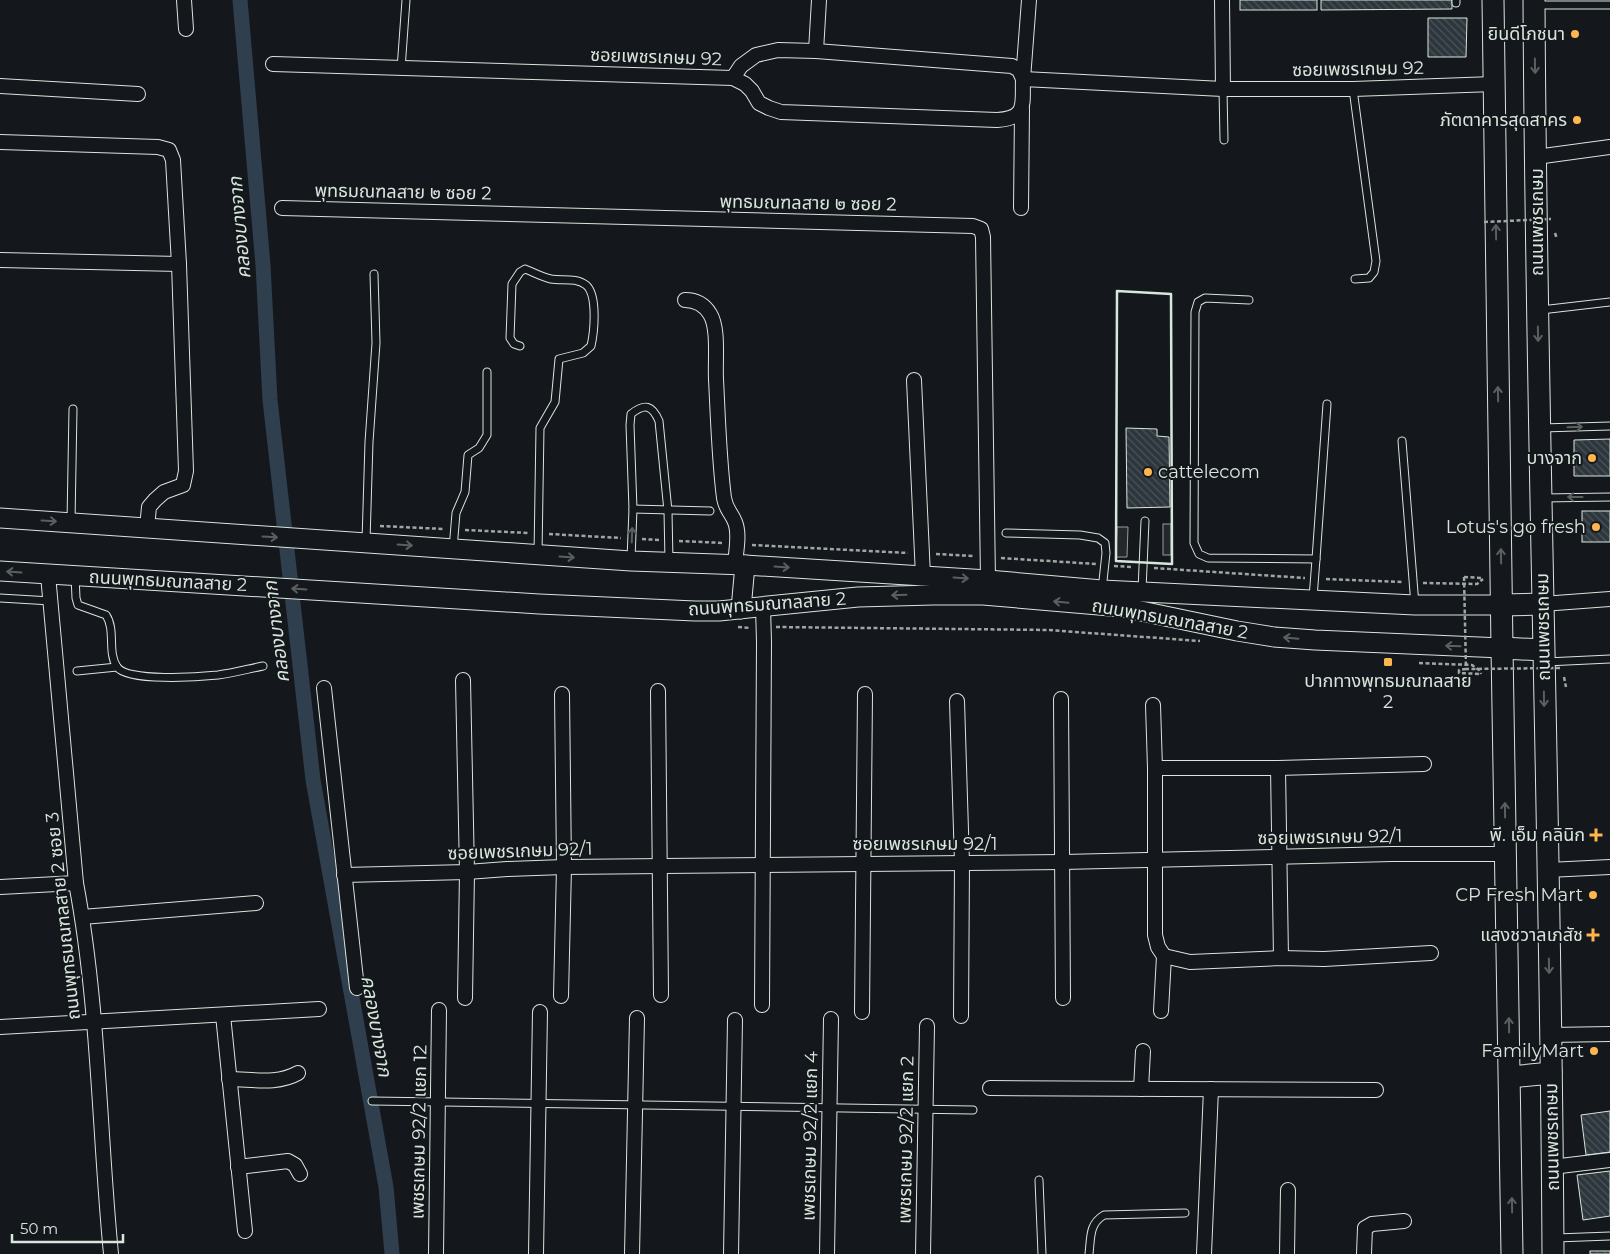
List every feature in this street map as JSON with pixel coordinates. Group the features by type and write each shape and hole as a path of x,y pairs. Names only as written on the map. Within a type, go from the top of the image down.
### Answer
{"main road":[{"path":"1493,0 1512,1254"},
{"name":"ถนนเพชรเกษม","path":"1534,3 1542,604 1550,660 1548,870 1553,1246"},
{"name":"ถนนพุทธมณฑลสาย 2","path":"0,518 630,561 740,564 988,580 1102,590 1415,605 1501,605"},
{"path":"740,564 741,609"},
{"name":"ถนนพุทธมณฑลสาย 2","path":"0,571 539,604 695,611 741,609 868,597 933,594 983,595 1122,607 1274,637 1502,648"},
{"path":"1501,605 1542,604"},
{"path":"1502,648 1550,660"},
{"path":"1510,1077 1551,1073"}],"street":[{"path":"184,0 186,29"},
{"path":"816,51 819,0"},
{"path":"1022,208 1023,79 1029,0"},
{"path":"1222,0 1223,89"},
{"path":"733,78 741,66 756,55 778,50 816,51 1012,66 1019,70 1023,79"},
{"name":"ซอยเพชรเกษม 92","path":"273,64 733,78 745,84 759,103 781,112 997,120 1010,119 1016,116 1022,109"},
{"name":"ซอยเพชรเกษม 92","path":"1023,79 1223,89 1353,89 1494,84"},
{"path":"0,86 138,94"},
{"path":"0,142 158,147 169,150 173,160 179,264 186,470 184,484 164,492 150,507 147,528"},
{"path":"1536,157 1610,147"},
{"name":"พุทธมณฑลสาย ๒ ซอย 2","path":"282,208 973,226 981,229 983,237 988,580"},
{"path":"0,260 179,264"},
{"path":"685,300 694,300 702,305 711,314 715,328 723,481 728,512 735,522 740,564"},
{"path":"914,380 923,576"},
{"name":"ถนนพุทธมณฑลสาย 2 ซอย 3","path":"48,575 76,883 82,917 94,1022 111,1254"},
{"path":"1542,604 1610,599"},
{"path":"762,607 757,628 764,865 762,1005"},
{"path":"463,680 467,872 465,998"},
{"path":"324,688 357,988"},
{"path":"658,691 661,995"},
{"path":"560,996 564,867 562,694"},
{"path":"862,1012 865,694"},
{"path":"1061,699 1063,998"},
{"path":"957,701 962,863 961,1016"},
{"path":"1153,705 1155,935 1158,947 1164,956 1161,1011"},
{"path":"1155,768 1278,768 1424,764"},
{"path":"1278,768 1281,958"},
{"name":"ซอยเพชรเกษม 92/1","path":"344,875 564,867 1063,862 1280,856 1506,854"},
{"path":"1548,870 1610,867"},
{"path":"0,887 76,883"},
{"path":"82,917 256,903"},
{"path":"1164,956 1190,962 1281,958 1324,959 1431,953"},
{"path":"0,1027 319,1009"},
{"name":"เพชรเกษม 92/2 แยก 12","path":"436,1254 439,1010"},
{"path":"536,1254 537,1102 540,1012"},
{"path":"223,1015 245,1231"},
{"path":"632,1254 637,1018"},
{"name":"เพชรเกษม 92/2 แยก 4","path":"827,1254 831,1019"},
{"path":"731,1254 735,1020"},
{"name":"เพชรเกษม 92/2 แยก 2","path":"923,1254 924,1108 927,1026"},
{"path":"1550,1035 1610,1034"},
{"path":"1141,1089 1144,1051"},
{"path":"229,1079 276,1081 289,1078 298,1073"},
{"path":"990,1088 1376,1090"},
{"path":"1204,1254 1212,1090"},
{"path":"1552,1167 1610,1160"},
{"path":"238,1167 288,1161 295,1165 300,1174"},
{"path":"1287,1254 1288,1190"},
{"path":"1364,1254 1365,1228 1372,1224 1404,1222"}],"lane":[{"path":"401,69 406,0"},
{"path":"1534,3 1610,5"},
{"path":"1223,89 1224,140"},
{"path":"1353,89 1376,261 1374,272 1369,278 1355,279"},
{"path":"520,346 514,344 510,338 512,284 520,272 525,269 552,279 571,280 586,285 591,293 595,316 591,346 583,353 559,359 554,402 540,428 538,554"},
{"path":"361,542 376,343 374,274"},
{"path":"1249,300 1205,298 1198,302 1195,312 1194,543 1199,554 1208,558 1316,559"},
{"path":"1537,310 1610,302"},
{"path":"453,549 456,513 466,492 468,455 479,448 487,435 487,372"},
{"path":"1312,601 1327,404"},
{"path":"630,561 633,510 631,414 638,408 648,407 655,411 659,421 668,511 670,562"},
{"path":"71,522 73,409"},
{"path":"1539,428 1610,426"},
{"path":"1402,441 1415,605"},
{"path":"1540,498 1610,497"},
{"path":"633,510 710,510"},
{"path":"1142,591 1145,521"},
{"path":"1006,533 1080,535 1098,538 1104,543 1106,553 1102,590"},
{"path":"75,576 78,605 106,615 114,660 117,667 124,673 149,677 198,677 220,675 263,666"},
{"path":"0,598 51,601"},
{"path":"1550,660 1610,659"},
{"path":"77,671 117,667"},
{"path":"372,1100 973,1110"},
{"path":"1039,1180 1042,1254"},
{"path":"1089,1254 1092,1228 1096,1219 1104,1215 1185,1213"},
{"path":"1553,1246 1610,1236"}],"path":[{"path":"1484,222 1551,219"},
{"path":"1466,669 1464,577 1483,578"},
{"path":"757,628 1048,630 1203,642"},
{"path":"1481,674 1459,673 1459,670 1550,660"}],"shaded area":[{"path":"1163,524 1171,524 1171,555 1163,555"},
{"path":"1117,527 1128,527 1127,557 1116,557"}],"building":[{"path":"1240,0 1317,0 1317,10 1240,10"},
{"path":"1321,0 1452,0 1452,9 1321,10"},
{"path":"1428,18 1467,18 1466,57 1428,57"},
{"name":"cattelecom","path":"1126,428 1157,429 1157,436 1169,437 1170,507 1127,508"},
{"name":"บางจาก","path":"1610,439 1610,476 1574,476 1574,440"},
{"name":"Lotus's go fresh","path":"1582,511 1610,511 1610,542 1582,542"},
{"path":"1610,1111 1610,1152 1586,1155 1581,1115"},
{"path":"1610,1171 1610,1216 1583,1220 1577,1175"},
{"path":"1590,1251 1610,1251 1610,1254 1590,1254"}],"waterway":[{"name":"คลองบางจาก","path":"240,0 263,265 270,400 313,780 386,1187 392,1254"}],"wall":[{"path":"1117,291 1171,294 1172,564 1116,561 1117,291"}],"place":[{"name":"ยินดีโภชนา","path":"1575,34"},
{"name":"ภัตตาคารสุดสาคร","path":"1577,120"},
{"name":"บางจาก","path":"1592,458"},
{"name":"cattelecom","path":"1148,472"},
{"name":"Lotus's go fresh","path":"1596,527"},
{"name":"ปากทางพุทธมณฑลสาย 2","path":"1388,662"},
{"name":"พี. เอ็ม คลินิก","path":"1596,835"},
{"name":"CP Fresh Mart","path":"1593,895"},
{"name":"แสงชวาลเภสัช","path":"1593,935"},
{"name":"FamilyMart","path":"1594,1051"}]}
